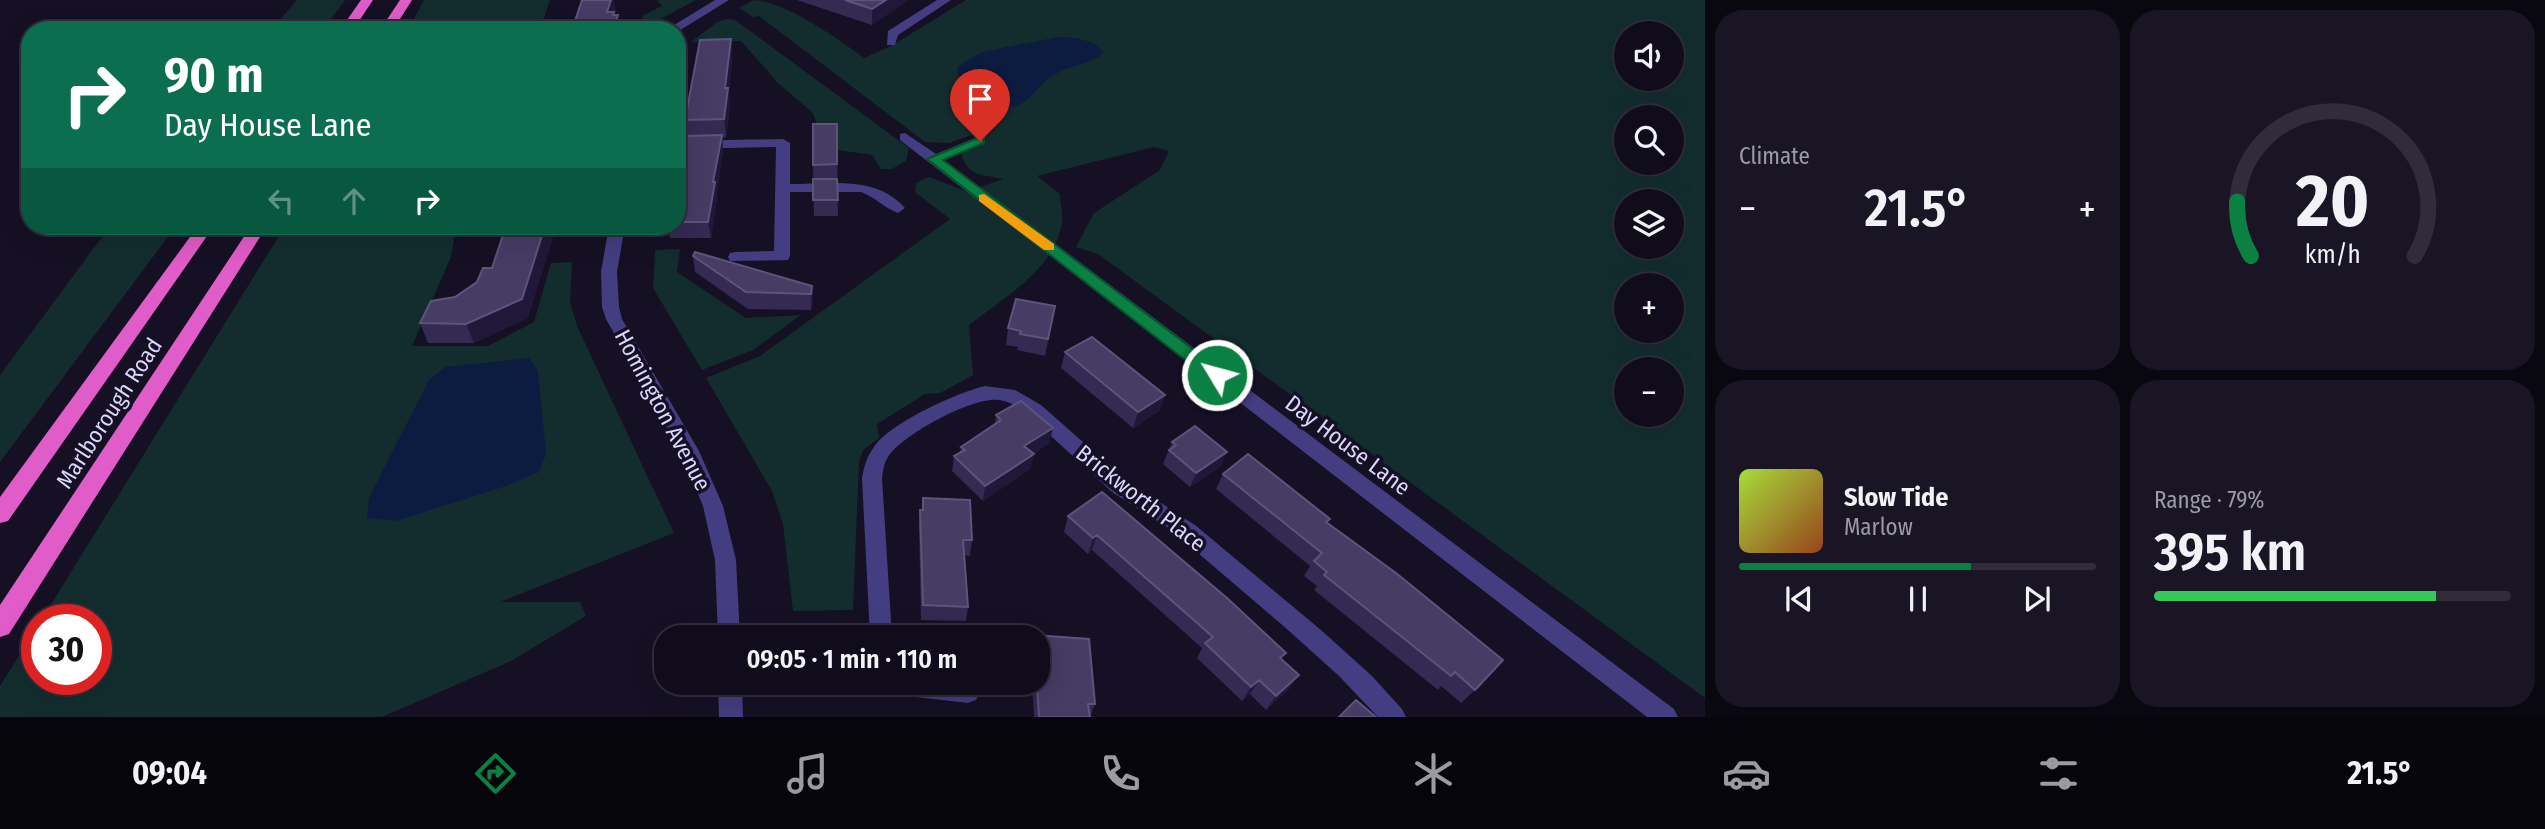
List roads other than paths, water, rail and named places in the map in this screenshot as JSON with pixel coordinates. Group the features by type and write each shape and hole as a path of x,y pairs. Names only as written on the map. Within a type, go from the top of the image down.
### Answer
{"highway":[{"path":"353,21 368,0"},
{"path":"392,21 406,0"},
{"name":"Marlborough Road","path":"0,514 200,235"},
{"name":"Marlborough Road","path":"0,626 253,235"}],"street":[{"path":"686,22 723,0"},
{"path":"891,42 892,33 945,0"},
{"name":"Day House Lane","path":"905,137 1666,717"},
{"path":"934,159 980,141"},
{"path":"686,145 783,144 782,256 736,257"},
{"path":"783,188 862,188 875,192 898,208"},
{"name":"Homington Avenue","path":"615,235 607,283 608,302 614,319 687,449 713,504 725,555 728,625"},
{"name":"Brickworth Place","path":"880,625 872,478 874,458 880,450 911,427 965,399 977,394 1002,393 1026,403 1119,486 1177,524 1303,629 1378,698 1394,717"},
{"path":"730,695 731,717"}],"water":[{"path":"1058,37 1083,40 1100,48 1104,53 1053,75 1030,97 1015,106 998,104 978,95 958,74 958,66 981,52"},
{"path":"529,358 538,371 546,454 539,472 503,487 396,521 367,518 369,498 429,380 445,367"}]}
